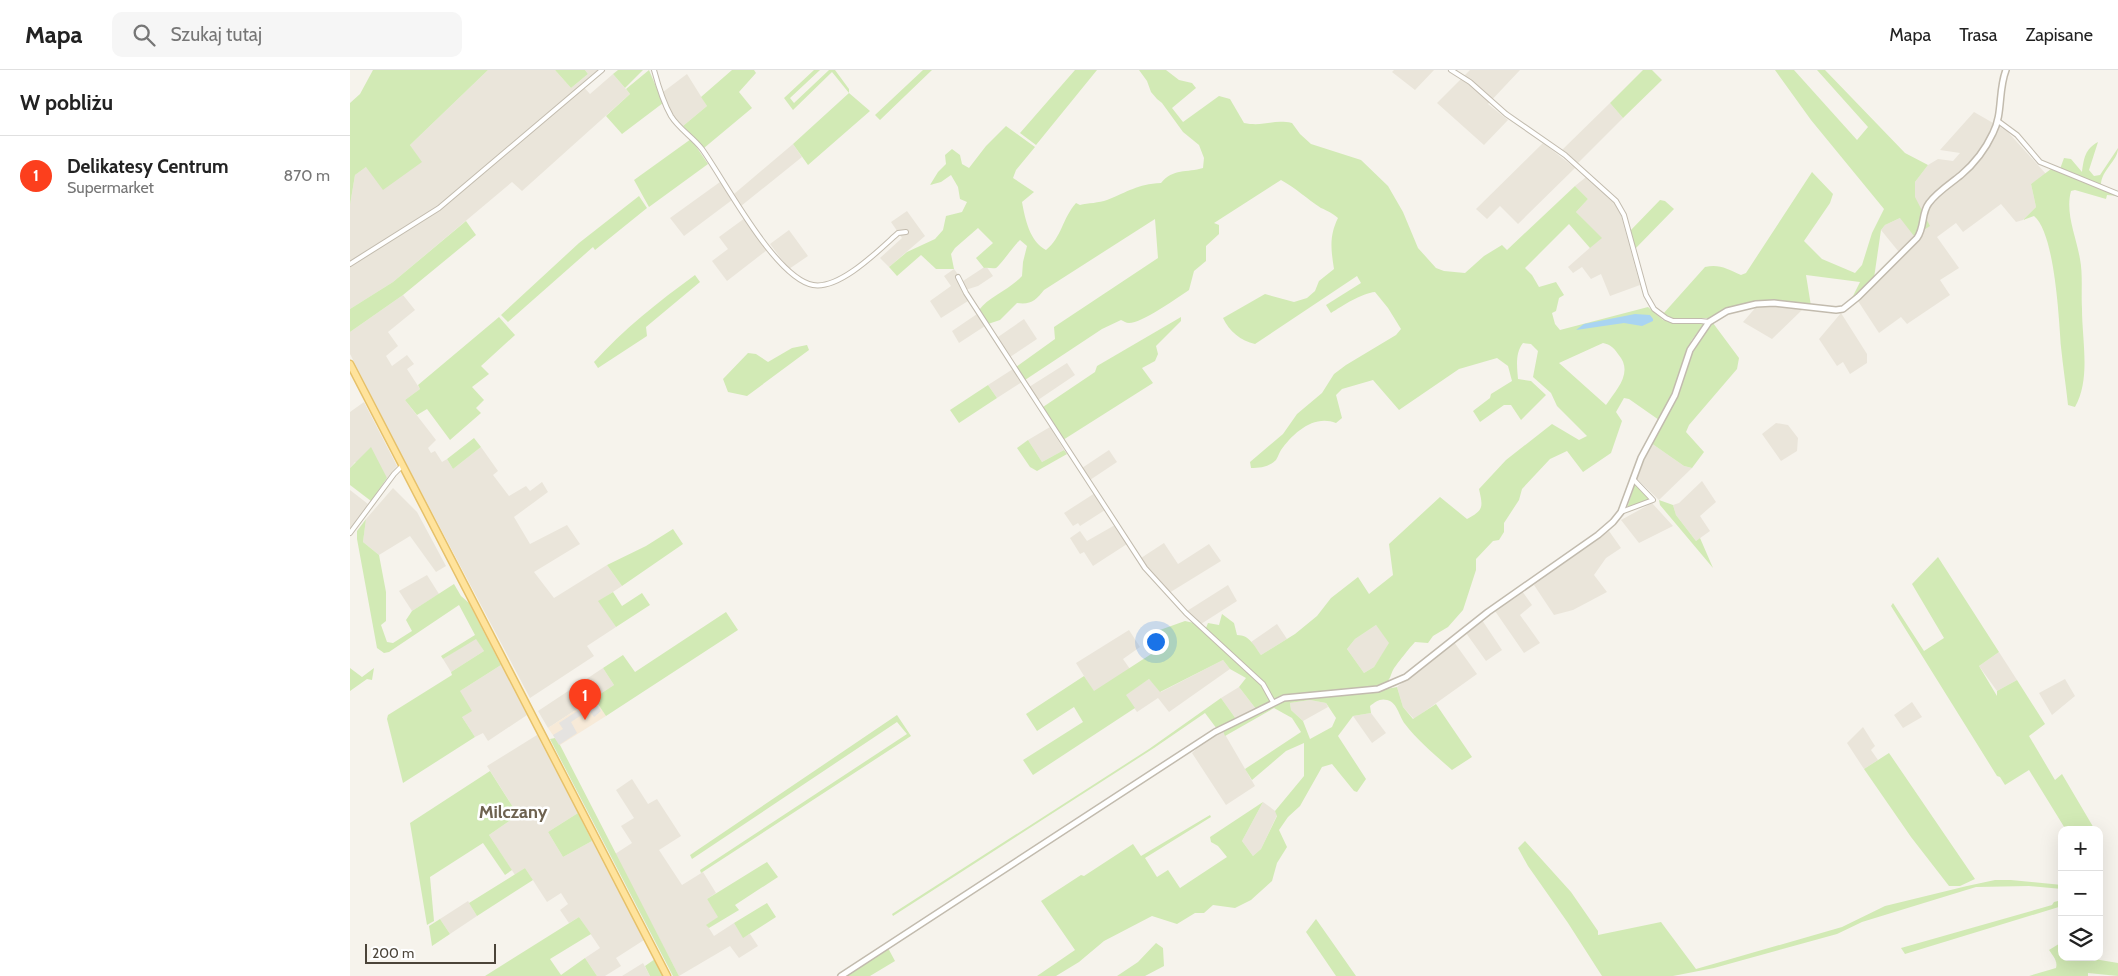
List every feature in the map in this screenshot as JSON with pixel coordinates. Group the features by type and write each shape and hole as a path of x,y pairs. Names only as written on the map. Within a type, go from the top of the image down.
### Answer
{"main road":[{"path":"350,364 667,976"}],"street":[{"path":"350,264 439,208 602,70"},
{"path":"654,70 672,117 702,149 746,216 783,265 803,282 823,285 847,275 898,233 906,232"},
{"path":"1451,70 1470,82 1506,114 1565,155 1616,201 1624,215 1646,295 1654,309 1673,321 1709,322"},
{"path":"841,976 1203,740 1273,702 1296,695 1347,693 1378,689 1399,681 1502,601 1598,536 1621,512 1646,448 1675,396 1690,350 1709,322 1726,311 1756,304 1774,303 1836,310 1847,306 1917,238 1922,231 1924,215 1929,202 1974,162 1994,132 1998,121 2000,95 2006,70"},
{"path":"1998,121 2017,135 2040,162 2118,194"},
{"path":"958,277 966,293 1145,568 1186,613 1262,684 1273,702"},
{"path":"350,533 402,466"},
{"path":"1621,512 1653,500 1633,479"}],"shaded area":[{"path":"488,70 555,70 571,88 588,74 585,70 598,70 581,84 590,94 613,74 630,94 522,191 512,182 393,282 350,309 350,205 355,175 366,167 421,162 410,145"},
{"path":"1394,70 1434,70 1415,90 1392,72"},
{"path":"1470,70 1520,70 1488,104 1508,120 1484,145 1437,103"},
{"path":"687,74 707,106 683,126 673,115 663,92"},
{"path":"1610,103 1623,118 1578,163 1562,150"},
{"path":"1974,112 2007,131 2046,174 2031,184 2036,207 2023,220 2016,222 2001,204 1963,232 1956,223 1937,237 1959,268 1940,280 1950,295 1907,324 1901,317 1879,333 1858,301 1903,257 1881,230 1885,225 1900,218 1915,197 1915,182 1928,165 1938,159 1953,161 1960,153 1940,150"},
{"path":"1543,143 1575,168 1518,224 1500,206 1487,219 1476,209"},
{"path":"793,144 802,157 741,206 734,194"},
{"path":"1586,177 1613,201 1620,212 1640,285 1610,296 1601,274 1591,279 1582,267 1573,273 1568,267 1601,238 1576,212 1588,199 1575,186"},
{"path":"720,182 732,200 684,236 670,218"},
{"path":"907,211 925,236 889,267 880,258 902,238 891,222"},
{"path":"745,218 767,250 727,281 712,261 728,249 719,237"},
{"path":"789,230 808,256 789,269 770,244"},
{"path":"986,266 993,276 978,286 962,291 968,301 941,318 930,301 951,286 944,276 954,269 963,281"},
{"path":"403,295 415,310 388,332 398,346 386,356 392,366 407,355 414,364 407,369 420,389 405,400 436,440 428,448 431,453 435,451 442,462 447,459 453,469 481,447 498,471 493,475 509,496 526,486 530,491 542,482 548,492 514,517 530,544 567,525 580,544 534,572 554,598 607,565 622,586 599,601 616,627 587,646 594,656 530,698 350,354 350,332"},
{"path":"1757,306 1775,306 1802,310 1772,339 1743,322"},
{"path":"1841,313 1867,354 1867,363 1850,374 1843,362 1837,366 1819,339"},
{"path":"977,314 985,326 959,343 952,331"},
{"path":"1024,319 1037,339 1010,357 998,337"},
{"path":"1067,363 1075,375 1038,400 1029,387"},
{"path":"1013,369 1022,382 997,398 988,385"},
{"path":"364,402 397,466 387,478 355,462 350,468 350,412"},
{"path":"1776,423 1788,425 1798,438 1797,451 1781,461 1762,434"},
{"path":"1050,427 1064,450 1042,462 1028,440"},
{"path":"1651,443 1684,466 1692,468 1659,500 1637,479"},
{"path":"1109,450 1117,462 1090,480 1082,468"},
{"path":"1702,481 1716,502 1700,516 1710,531 1696,541 1676,515 1673,505 1679,503"},
{"path":"393,488 417,512 446,566 436,572 410,536 379,555 363,542 366,519"},
{"path":"350,490 368,504 350,528"},
{"path":"1095,493 1105,510 1080,526 1078,523 1073,526 1064,513"},
{"path":"1652,503 1673,526 1639,543 1621,520"},
{"path":"1115,525 1127,544 1093,566 1084,552 1080,554 1070,538 1080,531 1087,541"},
{"path":"1609,531 1621,548 1606,558 1594,575 1607,592 1573,610 1554,615 1534,585"},
{"path":"1164,543 1178,564 1209,544 1221,561 1169,593 1141,558"},
{"path":"427,575 439,594 412,611 399,591"},
{"path":"1228,585 1237,601 1201,624 1187,611"},
{"path":"1522,591 1532,605 1520,615 1540,643 1524,653 1495,611"},
{"path":"1482,620 1502,650 1486,661 1466,633"},
{"path":"1277,624 1287,639 1261,655 1251,642"},
{"path":"1376,625 1390,643 1374,667 1364,673 1347,649 1355,639"},
{"path":"1129,630 1140,647 1123,659 1130,669 1094,692 1076,663"},
{"path":"476,638 484,651 451,672 443,659"},
{"path":"1454,642 1477,674 1414,719 1403,707 1397,687"},
{"path":"1999,652 2017,680 1997,691 1979,666"},
{"path":"1223,660 1230,669 1169,712 1158,698 1137,712 1125,695 1149,679 1161,692"},
{"path":"501,665 527,715 488,741 483,733 475,737 462,717 460,691"},
{"path":"603,668 614,685 548,728 538,711"},
{"path":"2065,679 2075,696 2052,715 2039,693"},
{"path":"1239,687 1256,709 1236,719 1221,698"},
{"path":"594,698 606,716 560,745 548,728"},
{"path":"594,700 601,711 594,717 589,710 571,722 577,733 559,745 553,735 563,729 559,723"},
{"path":"1310,700 1326,703 1328,707 1303,721 1291,710 1290,703"},
{"path":"1912,702 1922,717 1903,728 1894,715"},
{"path":"1371,713 1386,733 1372,743 1353,716"},
{"path":"1863,727 1875,746 1871,750 1878,760 1864,769 1847,743"},
{"path":"1223,731 1255,786 1226,805 1192,753 1206,740"},
{"path":"537,735 578,813 548,832 563,857 592,841 644,940 616,958 621,966 605,976 597,976 585,958 600,948 579,917 569,923 560,910 568,904 561,893 547,902 525,868 515,875 489,835 518,815 487,766"},
{"path":"632,779 648,804 657,799 681,836 659,850 682,885 703,872 716,893 707,899 719,917 707,925 714,936 734,923 743,937 750,934 758,946 739,958 730,946 679,976 615,854 632,843 621,826 634,818 616,790"},
{"path":"1263,802 1278,813 1261,849 1253,856 1242,841"},
{"path":"468,901 477,916 450,934 440,919"},
{"path":"643,963 650,976 622,976"}],"green space":[{"path":"373,70 488,70 410,145 422,162 383,190 366,167 355,175 350,205 350,103 360,94"},
{"path":"555,70 585,70 588,74 571,88"},
{"path":"618,70 643,70 625,88 613,74"},
{"path":"649,70 663,103 622,134 606,116 630,94 626,89"},
{"path":"732,70 754,70 756,73 739,92 752,108 704,148 683,126 707,106 701,97"},
{"path":"814,70 820,70 790,98 794,103 829,70 835,70 849,89 849,93 832,72 793,110 784,98"},
{"path":"923,70 932,70 880,120 875,115"},
{"path":"1075,70 1097,70 1036,145 1020,133"},
{"path":"1139,70 1166,70 1179,80 1192,83 1196,88 1172,108 1183,122 1219,96 1230,99 1244,123 1292,123 1311,144 1361,160 1388,186 1403,212 1418,248 1436,268 1444,271 1465,273 1484,256 1502,245 1507,250 1575,186 1588,199 1576,212 1602,238 1590,248 1569,224 1525,268 1539,287 1556,282 1564,295 1559,298 1556,311 1552,313 1555,324 1560,330 1648,307 1663,320 1676,324 1703,323 1703,325 1691,341 1673,395 1659,420 1629,399 1624,398 1616,412 1622,421 1611,453 1583,472 1567,451 1550,459 1522,489 1519,500 1504,523 1504,532 1499,540 1493,541 1476,559 1476,570 1463,610 1448,627 1433,636 1428,643 1415,642 1393,670 1386,683 1380,686 1355,690 1286,695 1256,709 1239,687 1246,678 1230,669 1223,660 1160,692 1149,679 1126,695 1135,708 1033,775 1023,760 1083,722 1074,707 1037,731 1026,714 1084,676 1094,691 1162,647 1154,635 1157,631 1185,621 1194,623 1252,677 1255,676 1207,631 1208,623 1219,625 1222,614 1234,623 1237,635 1248,639 1261,655 1295,634 1317,616 1331,598 1358,577 1369,594 1393,575 1389,544 1440,497 1467,519 1477,513 1481,507 1479,489 1506,460 1552,424 1579,440 1587,436 1557,406 1551,393 1533,377 1538,351 1531,344 1523,343 1518,356 1518,379 1531,381 1546,395 1521,420 1511,405 1504,405 1480,422 1473,411 1490,398 1491,394 1512,381 1508,366 1497,358 1459,369 1399,410 1373,380 1342,389 1336,395 1342,418 1336,423 1320,421 1312,423 1292,437 1280,451 1276,460 1264,467 1251,468 1250,462 1283,434 1297,414 1322,393 1334,374 1396,335 1401,329 1375,292 1358,297 1331,313 1326,305 1361,283 1357,276 1255,344 1240,338 1229,327 1223,318 1265,294 1294,302 1307,298 1315,291 1319,281 1334,269 1331,243 1338,218 1281,180 1214,223 1219,225 1219,234 1206,246 1206,261 1194,271 1189,290 1142,319 1129,323 1121,320 1102,329 1025,380 1016,367 1055,339 1054,327 1158,258 1155,219 1044,290 1033,301 1017,303 1000,320 988,324 979,310 1022,276 1027,246 1020,240 996,268 984,268 976,258 993,243 978,228 955,248 951,254 954,269 936,269 921,255 897,276 889,267 907,252 935,239 943,230 946,216 962,212 967,202 960,199 958,187 951,175 941,182 930,185 938,172 946,164 945,155 952,149 960,155 962,164 969,168 986,146 1006,126 1035,147 1016,170 1013,178 1034,192 1022,202 1023,209 1032,236 1046,250 1059,234 1076,203 1080,205 1104,201 1139,187 1161,183 1175,173 1203,168 1204,158 1199,145 1183,132 1162,103 1151,92 1147,81","holes":["1603,343 1615,350 1623,361 1624,367 1624,374 1619,387 1606,405 1559,363","1376,625 1389,643 1374,667 1364,673 1347,649 1355,639"]},
{"path":"1643,70 1652,70 1662,80 1623,118 1610,103"},
{"path":"1775,70 1794,70 1857,140 1868,127 1817,70 1825,70 1905,153 1928,165 1915,182 1915,197 1930,226 1914,236 1900,218 1885,225 1881,230 1874,278 1852,298 1860,282 1806,275 1811,306 1757,301 1730,307 1711,318 1674,319 1663,314 1705,267 1719,267 1741,275 1746,273 1812,172 1833,194 1830,203 1804,241 1822,259 1855,273 1862,265 1872,233 1884,209 1811,120"},
{"path":"849,93 870,111 808,165 793,144"},
{"path":"691,139 708,164 649,207 634,180"},
{"path":"2098,142 2089,170 2094,176 2100,175 2118,148 2101,185 2060,169 2064,158 2071,159 2082,172 2086,154"},
{"path":"2051,169 2118,196 2107,195 2106,199 2075,190 2071,191 2070,216 2081,271 2084,359 2083,384 2075,407 2068,405 2055,278 2047,240 2041,225 2034,216 2023,220 2036,207 2031,184"},
{"path":"639,196 647,208 595,250 593,247 508,322 501,315 579,243"},
{"path":"1660,200 1665,201 1674,209 1634,250 1630,231"},
{"path":"466,221 476,235 403,295 350,332 350,309 393,282"},
{"path":"695,275 700,282 646,327 647,336 598,368 594,362 617,338"},
{"path":"499,317 515,335 481,366 489,374 472,387 484,400 476,408 481,413 450,440 427,409 417,415 405,400 420,389 418,385"},
{"path":"1181,317 1181,321 1156,346 1158,354 1155,361 1142,368 1153,383 1063,440 1043,407 1095,372 1097,366"},
{"path":"1713,323 1739,358 1737,369 1689,425 1686,432 1704,452 1692,468 1684,466 1651,443 1677,397 1687,361 1695,346"},
{"path":"807,345 809,350 747,396 728,392 723,379 748,353 756,354 768,362 792,348"},
{"path":"988,385 997,398 959,423 950,410"},
{"path":"474,438 481,447 453,469 447,459"},
{"path":"1028,440 1042,462 1064,450 1067,454 1037,471 1030,467 1017,448"},
{"path":"371,447 387,478 371,501 350,485 350,468"},
{"path":"1635,484 1649,499 1627,508"},
{"path":"1659,500 1673,505 1676,515 1696,541 1700,538 1713,568 1660,505"},
{"path":"366,519 363,542 379,555 386,592 386,621 381,625 387,642 393,643 412,631 406,620 412,611 454,584 461,596 469,603 501,665 460,691 472,711 462,717 475,737 403,783 387,719 388,715 452,675 451,672 484,651 476,639 443,659 441,656 475,635 459,605 389,652 384,653 377,648 357,539 357,531"},
{"path":"673,529 683,544 622,586 607,565 646,546"},
{"path":"1938,557 1999,652 1979,666 1997,696 1997,691 2017,680 2045,724 2029,736 2055,780 2062,774 2093,826 2064,826 2029,770 2005,785 2000,777 1997,776 1891,606 1893,603 1924,651 1944,638 1912,584"},
{"path":"613,592 622,606 642,593 650,605 616,627 598,601"},
{"path":"726,612 738,630 606,716 594,698 614,685 603,668 623,655 635,672"},
{"path":"350,668 362,677 374,668 372,680 367,679 350,691"},
{"path":"1397,687 1403,707 1413,719 1436,704 1472,757 1452,770 1410,730 1393,703 1384,700 1378,701 1370,706 1371,713 1353,716 1338,736 1366,779 1357,792 1354,791 1332,764 1322,767 1300,806 1288,817 1279,830 1287,847 1277,863 1272,881 1251,900 1235,908 1213,905 1204,913 1195,913 1177,924 1152,916 1104,941 1079,962 1056,976 1037,976 1075,950 1041,901 1133,844 1141,856 1210,815 1211,817 1145,858 1157,877 1168,870 1180,888 1227,857 1218,846 1211,842 1210,837 1263,802 1242,841 1253,856 1261,849 1277,816 1275,811 1304,776 1304,743 1286,751 1252,780 1245,769 1301,732 1292,718 1274,708 1225,736 1223,731 1281,701 1300,697 1365,693","holes":["1310,700 1326,703 1336,718 1332,727 1310,739 1303,721 1291,710 1290,703"]},
{"path":"1221,698 1236,719 1217,729 1205,713 1154,748 893,916 892,914 1149,749"},
{"path":"897,715 911,736 701,873 700,870 907,734 897,722 692,859 690,855"},
{"path":"555,738 679,976 673,976 550,739"},
{"path":"1889,753 1975,879 1960,886 1949,886 1911,837 1864,769"},
{"path":"490,771 518,815 489,835 512,870 505,875 483,843 430,877 434,921 427,925 410,823"},
{"path":"578,813 592,841 563,857 548,832"},
{"path":"1525,841 1571,892 1598,931 1598,935 1661,922 1696,969 1842,927 1885,906 1967,886 1995,880 2011,880 2058,885 2058,889 2029,886 1976,887 1862,922 1837,934 1714,968 1673,976 1602,976 1528,866 1518,848"},
{"path":"767,862 778,877 735,905 739,910 709,928 706,925 718,917 707,899"},
{"path":"525,868 533,880 477,916 469,903"},
{"path":"2058,901 2058,907 1905,954 1901,948 2052,905"},
{"path":"767,903 776,917 743,938 734,923"},
{"path":"579,917 591,934 550,959 561,975 585,958 597,976 485,976"},
{"path":"440,919 450,934 432,946 429,926"},
{"path":"1316,919 1356,976 1336,976 1306,932"},
{"path":"1156,943 1163,948 1164,966 1145,976 1117,976 1138,962"},
{"path":"2058,944 2058,961 2103,960 2118,963 2118,976 2088,973 2088,976 2029,976 2056,968 2056,961 2049,950"},
{"path":"888,948 895,961 870,976 846,976"},
{"path":"655,959 663,976 650,976 645,966"}],"water":[{"path":"1635,314 1650,315 1653,321 1642,326 1624,323 1576,330 1584,324"}],"place":[{"name":"Delikatesy Centrum","path":"585,720"}],"district":[{"name":"Milczany","path":"513,812"}]}
